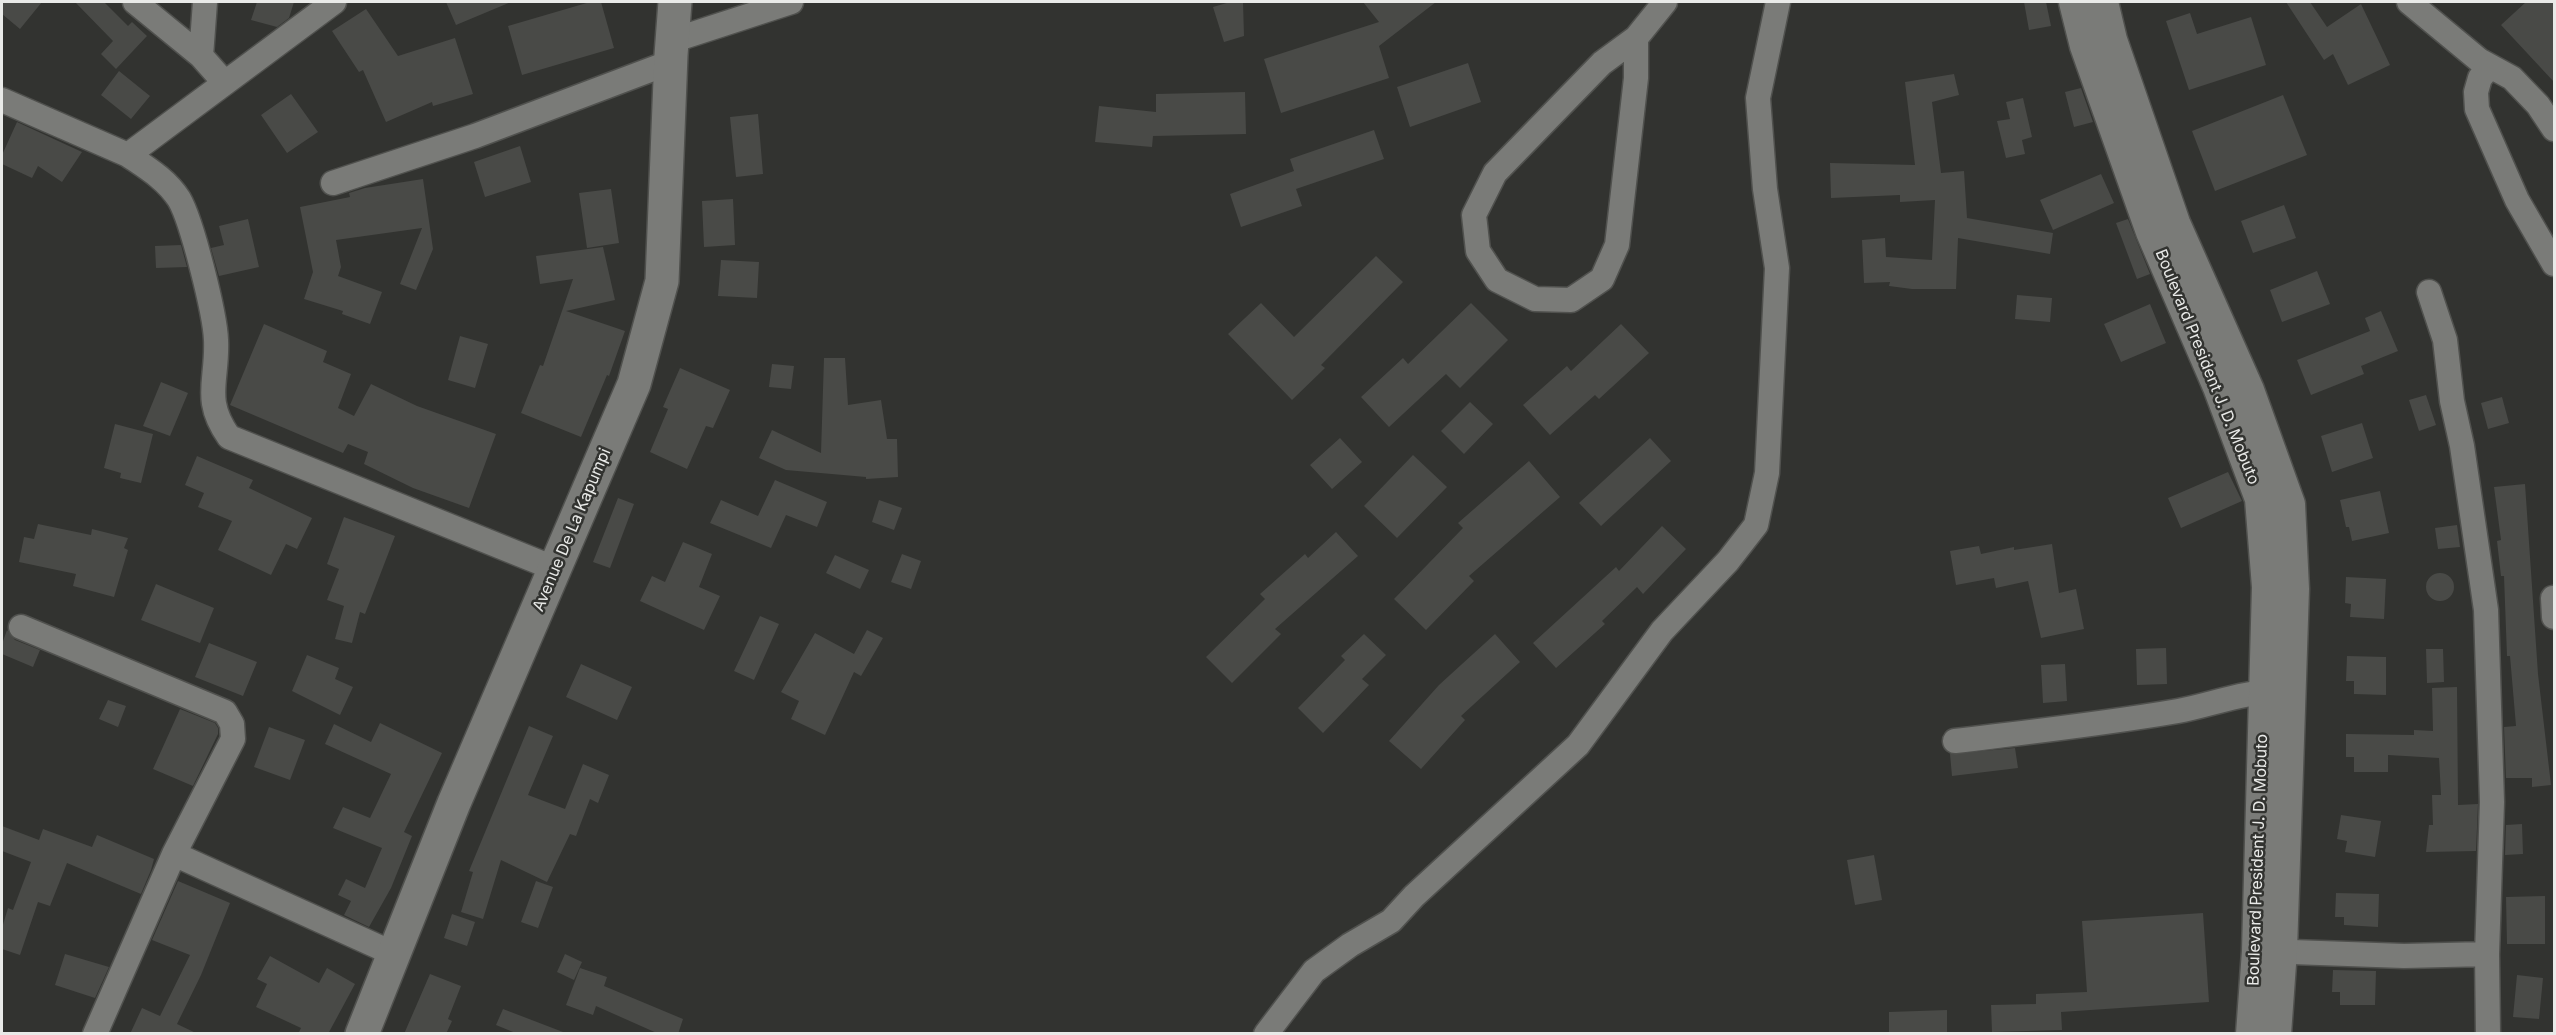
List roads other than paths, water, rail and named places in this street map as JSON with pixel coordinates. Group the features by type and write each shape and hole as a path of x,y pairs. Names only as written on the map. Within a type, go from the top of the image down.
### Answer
{"main road":[{"name":"Avenue De La Kapumpi","path":"362,1034 392,953 454,803 634,384 662,281 675,2"}],"street":[{"path":"135,2 201,56 224,82"},
{"path":"201,56 205,2"},
{"path":"128,154 157,135 186,109 334,2"},
{"path":"333,183 475,136 790,2"},
{"path":"1636,38 1636,78 1617,245 1602,279 1587,290 1571,300 1535,299 1497,280 1478,251 1474,215 1494,173 1602,63 1636,38 1665,2"},
{"path":"1266,1034 1314,972 1350,945 1391,921 1414,896 1578,746 1662,631 1728,561 1756,525 1767,473 1777,268 1765,189 1758,98 1779,2"},
{"name":"Boulevard President J. D. Mobuto","path":"2074,2 2099,43 2163,228 2249,390 2290,504 2295,589 2277,692 2269,950 2276,1034"},
{"name":"Boulevard President J. D. Mobuto","path":"2099,43 2103,2"},
{"path":"2409,2 2490,66 2512,78 2538,105 2554,129"},
{"path":"2490,66 2478,85 2476,109 2517,200 2554,264"},
{"path":"2,100 128,154 162,178 183,209 207,291 216,340 212,396 216,418 229,436 556,569"},
{"path":"2429,292 2445,340 2452,401 2462,446 2486,609 2492,802 2487,954 2488,1034"},
{"path":"21,627 225,712 232,724 233,739 174,854 95,1034"},
{"path":"1955,741 2103,724 2277,692"},
{"path":"174,854 392,953"},
{"path":"2269,950 2404,956 2487,954"},
{"name":"Boulevard President J. D. Mobuto","path":"2252,1034 2269,950"}]}
